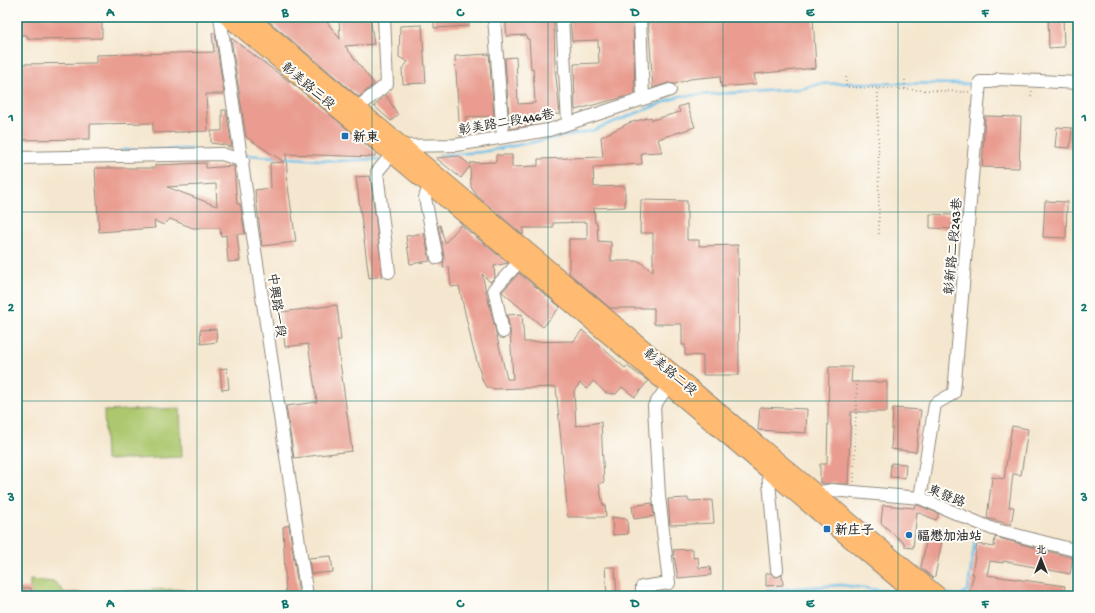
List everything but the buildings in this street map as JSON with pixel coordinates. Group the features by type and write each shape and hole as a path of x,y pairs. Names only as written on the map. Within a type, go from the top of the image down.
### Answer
{"main road":[{"name":"彰美路三段","path":"227,17 397,150"},
{"name":"彰美路三段","path":"249,17 357,108 397,150"},
{"name":"彰美路二段","path":"397,150 429,185 520,261 608,326 668,386 768,471 811,498 939,596"},
{"name":"彰美路二段","path":"397,150 811,498 917,596"}],"street":[{"name":"中興路一段","path":"220,17 243,161 307,596"},
{"path":"357,108 387,84 384,17"},
{"path":"494,17 503,137"},
{"path":"562,17 568,123"},
{"path":"640,17 643,98"},
{"path":"980,87 999,80 1078,83"},
{"name":"彰新路二段243巷","path":"920,498 935,404 954,392 980,87"},
{"name":"彰美路二段446巷","path":"397,150 456,145 549,130 670,90"},
{"path":"389,272 377,172 397,150"},
{"path":"17,158 222,154 243,161"},
{"path":"429,185 425,198 437,258"},
{"path":"503,332 494,289 520,261"},
{"path":"642,596 642,587 669,583 659,496 654,406 668,386"},
{"path":"768,471 777,570"},
{"name":"東發路","path":"811,498 832,490 920,498 993,529 1078,551"}],"path":[{"path":"846,77 846,87 878,89 980,87"},
{"path":"905,79 905,89"},
{"path":"878,89 879,234"},
{"path":"854,492 857,379"}],"green space":[{"path":"180,408 182,457 106,460 104,411"},
{"path":"30,580 55,582 65,593 183,589 183,596 30,596"}],"waterway":[{"path":"439,155 482,152 591,131 680,96 800,89 819,84 976,84"},
{"path":"122,150 192,149"},
{"path":"245,155 336,161 378,159"},
{"path":"943,594 961,595 968,590 976,532"},
{"path":"766,596 766,590 841,585 902,593"}],"place":[{"name":"新東","path":"345,136"},
{"name":"新庄子","path":"827,529"},
{"name":"福懋加油站","path":"909,535"}]}
